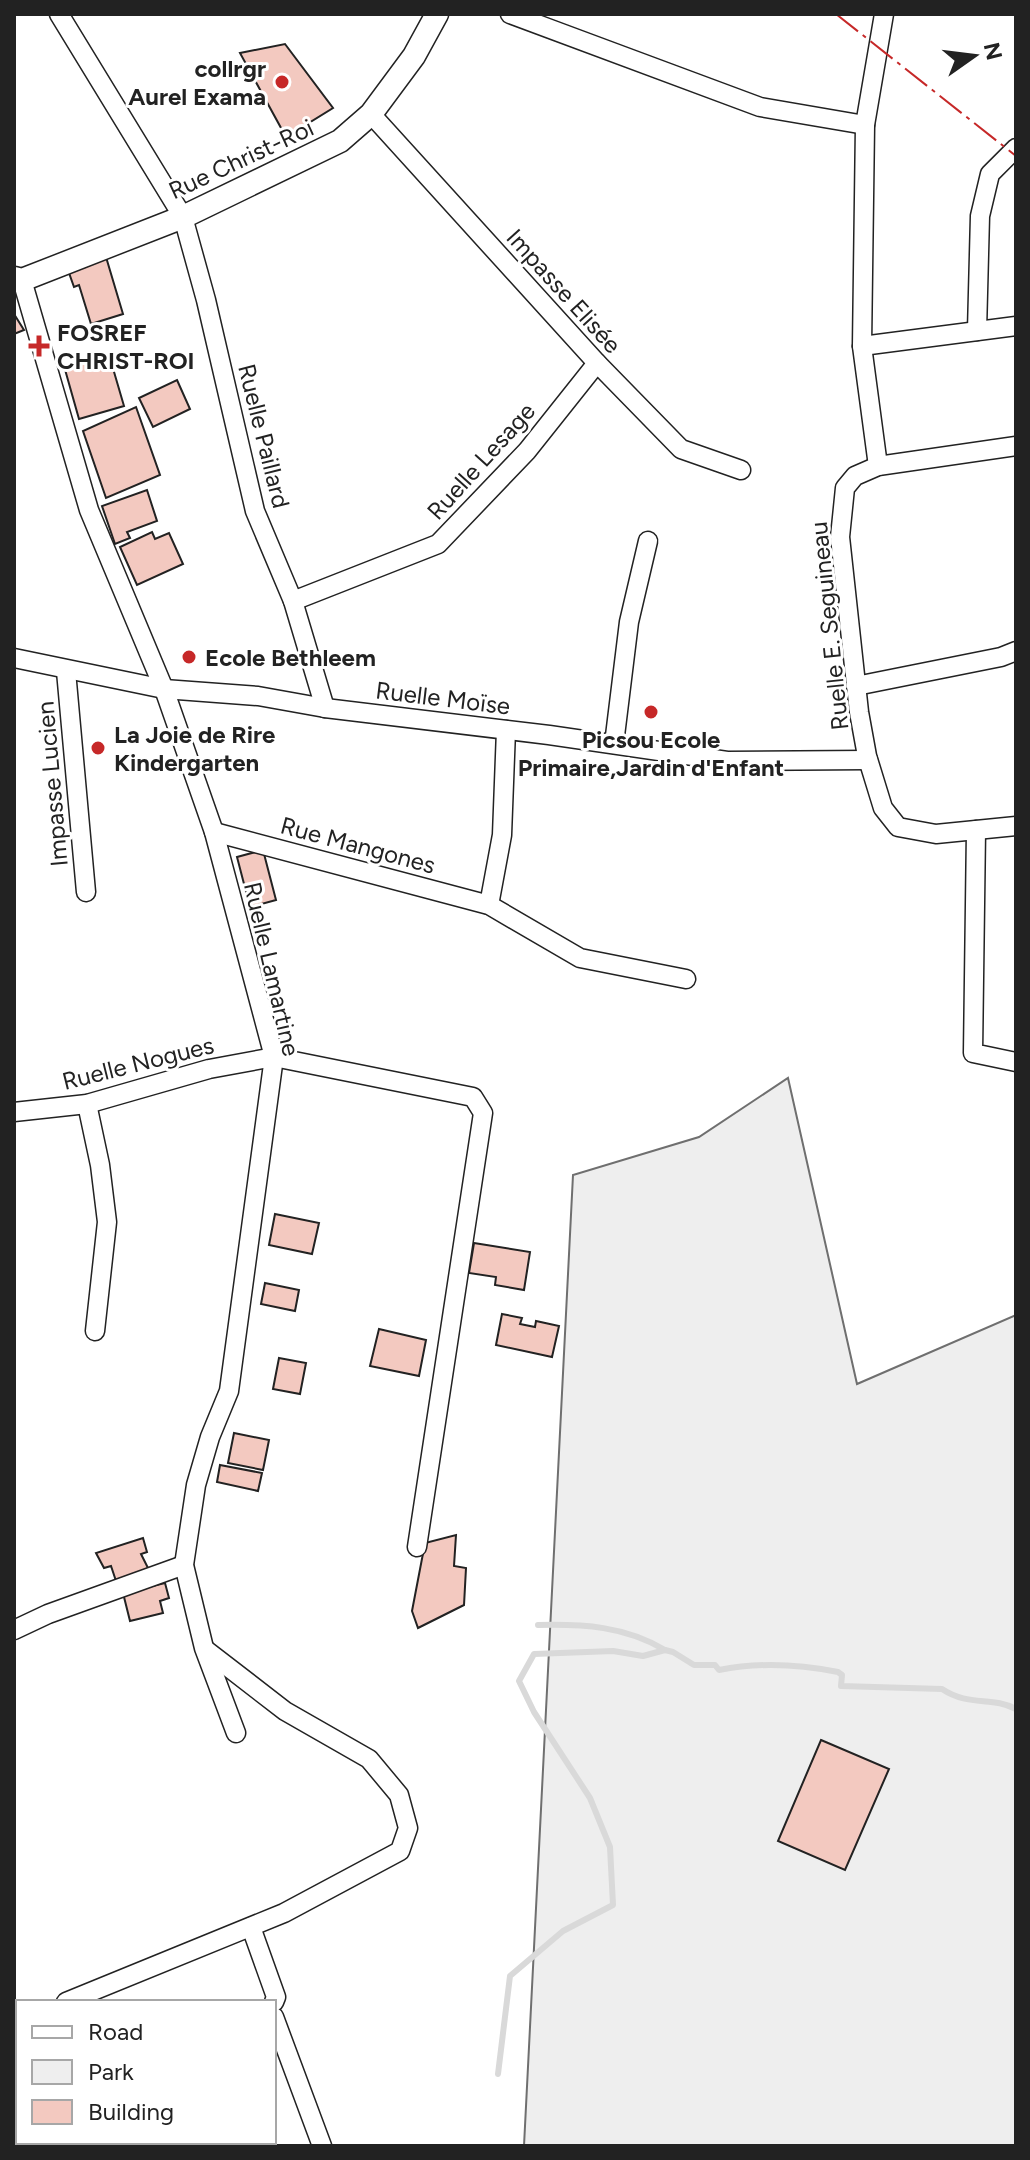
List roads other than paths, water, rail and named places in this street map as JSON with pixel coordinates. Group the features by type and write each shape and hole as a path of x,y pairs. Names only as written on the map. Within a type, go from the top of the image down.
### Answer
{"street":[{"name":"Ruelle Paillard","path":"59,14 183,217 206,300 255,511 293,601 325,708"},
{"name":"Rue Christ-Roi","path":"18,279 183,217 340,141 371,114 414,56 437,14"},
{"path":"510,14 760,107 865,125"},
{"path":"884,14 865,125 862,346 878,466 1016,446"},
{"name":"Impasse Elisée","path":"371,114 597,363 681,449 741,470"},
{"path":"977,331 980,216 990,174 1016,148"},
{"name":"Ruelle Lamartine","path":"18,279 89,510 164,689 214,832 274,1057 229,1391 210,1437 196,1485 184,1565 204,1648 236,1733"},
{"path":"862,346 1016,326"},
{"name":"Ruelle Lesage","path":"293,601 438,544 527,451 597,363"},
{"name":"Ruelle E. Seguineau","path":"878,466 855,476 845,488 840,537 856,686 868,760 883,808 898,827 936,834 976,830"},
{"path":"614,744 629,622 648,541"},
{"path":"856,686 1001,657 1016,651"},
{"name":"Ruelle Moïse","path":"14,658 164,689 258,696 325,708 727,761 868,760"},
{"name":"Impasse Lucien","path":"66,671 86,892"},
{"path":"489,905 502,835 506,730"},
{"path":"1016,826 976,830 973,1053 1016,1062"},
{"name":"Rue Mangones","path":"214,832 489,905 580,958 686,979"},
{"path":"274,1057 473,1097 483,1113 417,1547"},
{"name":"Ruelle Nogues","path":"14,1112 87,1104 209,1069 274,1057"},
{"path":"87,1104 100,1165 107,1222 95,1331"},
{"path":"14,1630 48,1614 184,1565"},
{"path":"71,2000 284,1913 400,1851 408,1828 399,1795 369,1759 285,1711 204,1648"},
{"path":"251,1927 275,2000"},
{"path":"276,2022 322,2146"}],"waterway":[{"path":"538,1625 571,1625 619,1631 665,1650"},
{"path":"498,2074 510,1976 563,1931 613,1905 610,1847 590,1798 534,1712 519,1681 534,1654 613,1651 643,1656 665,1650 694,1665 715,1665 719,1670 764,1665 808,1667 838,1672 842,1675 841,1686 942,1689 962,1698 1016,1709"}],"place":[{"name":"collrgr Aurel Exama","path":"282,82"},
{"name":"FOSREF CHRIST-ROI","path":"39,346"},
{"name":"Ecole Bethleem","path":"189,657"},
{"name":"Picsou Ecole Primaire,Jardin d'Enfant","path":"651,712"},
{"name":"La Joie de Rire Kindergarten","path":"98,748"}]}
